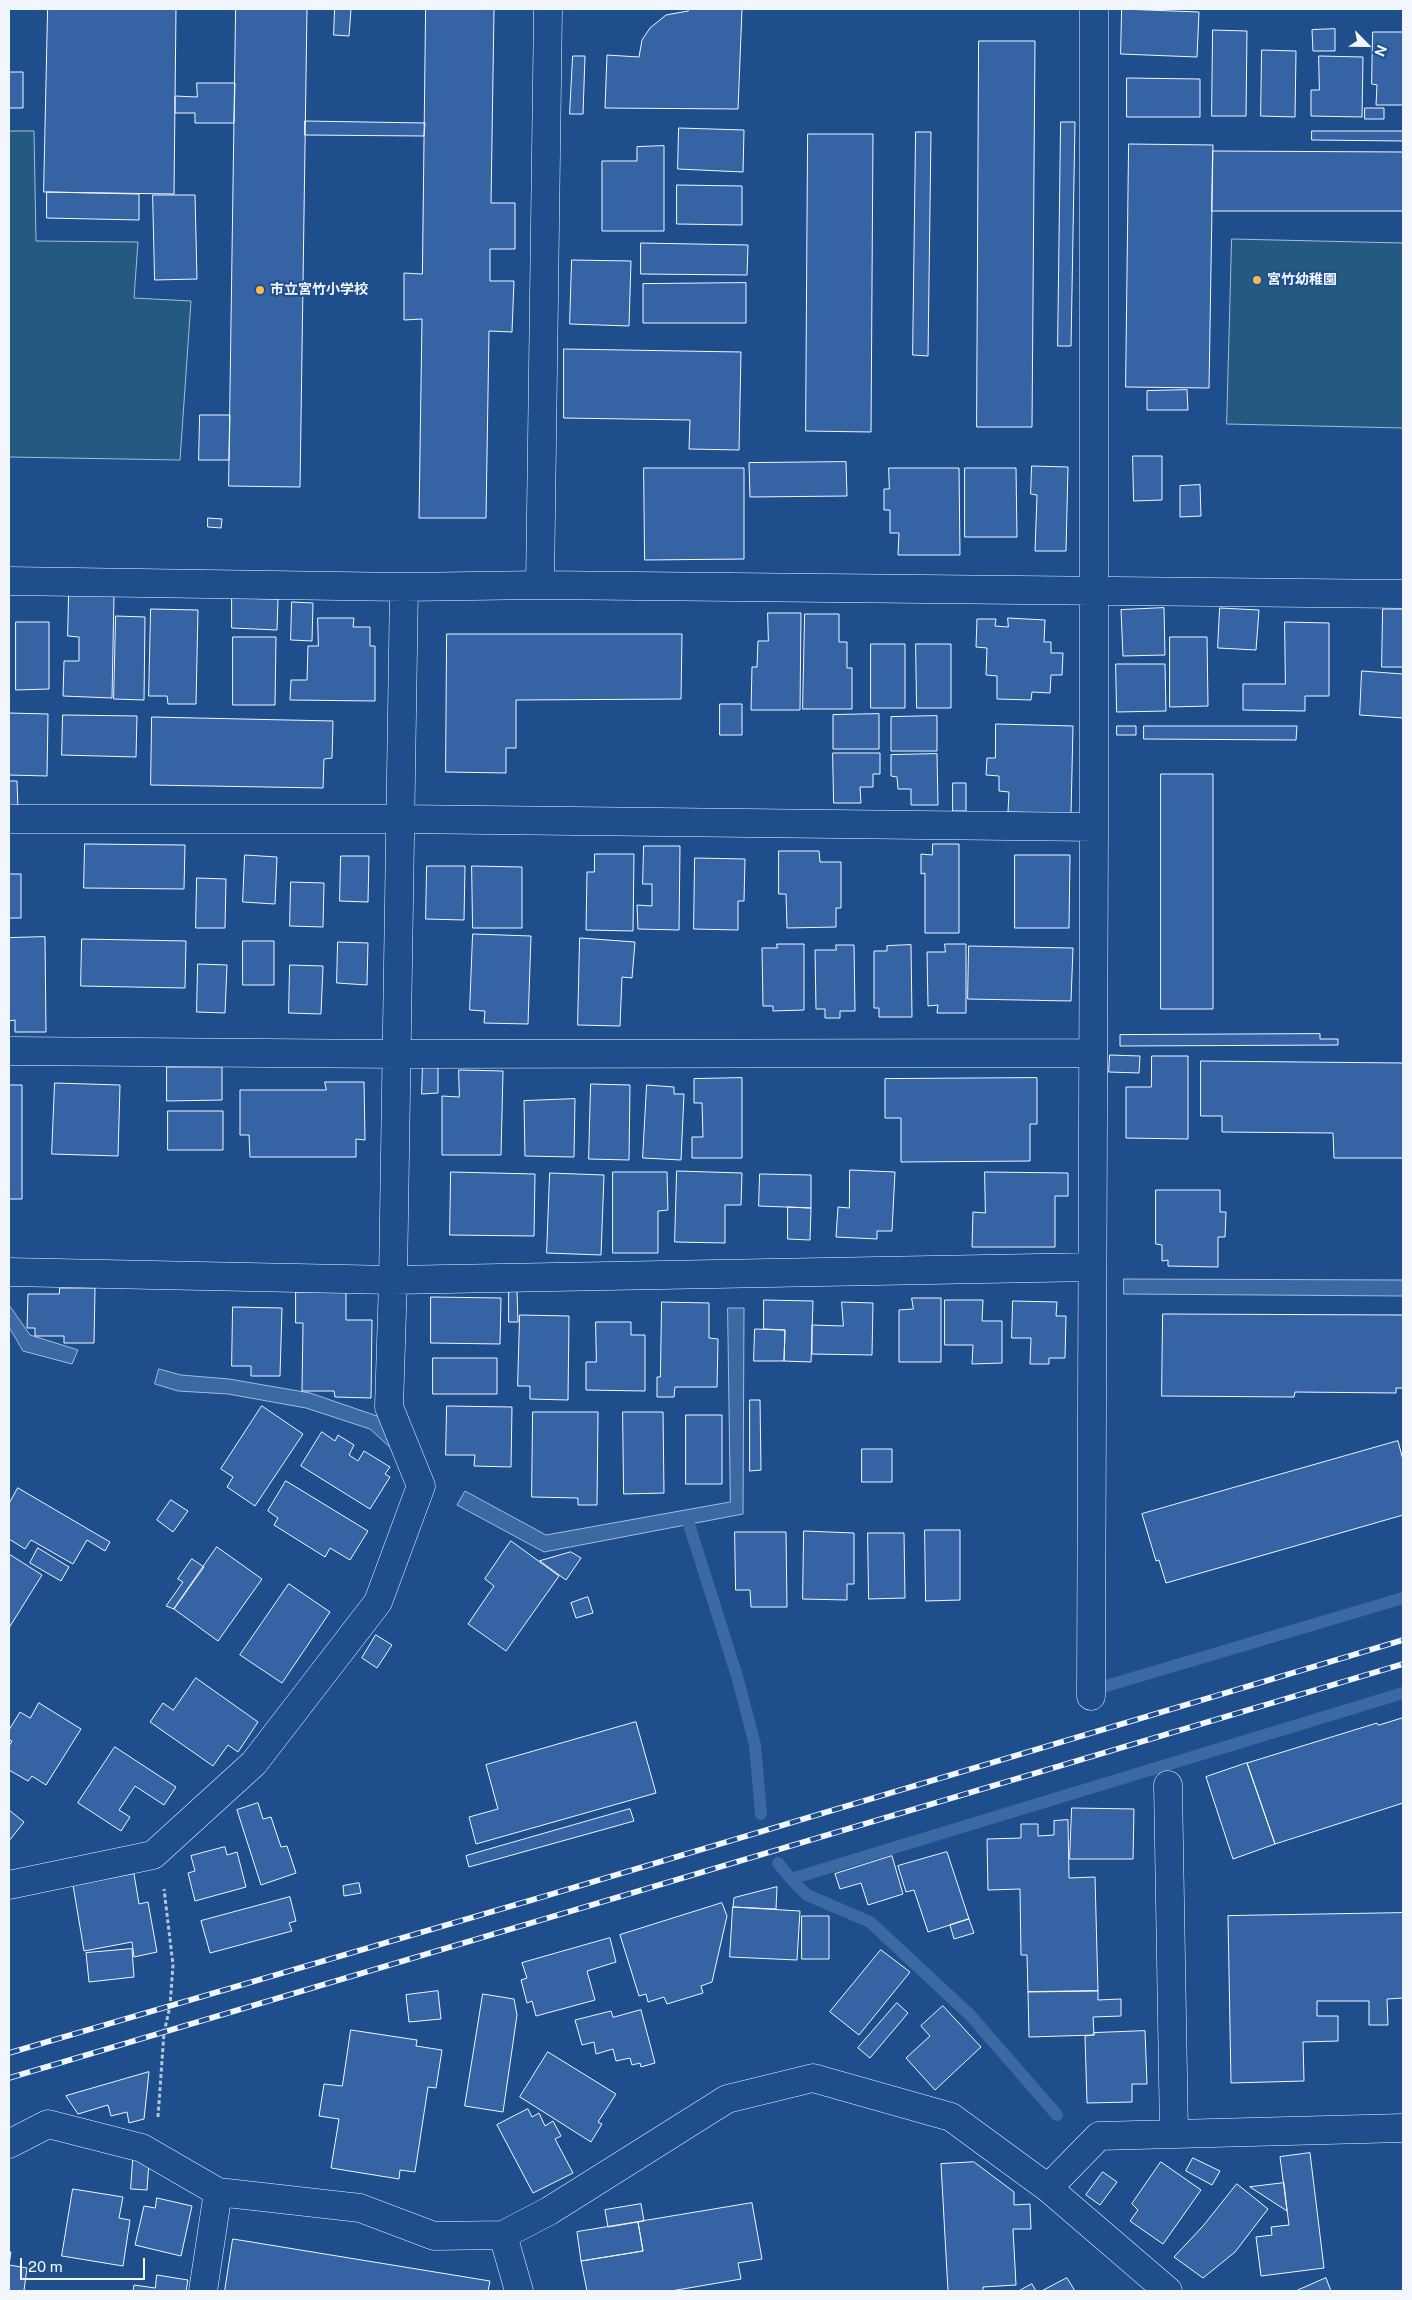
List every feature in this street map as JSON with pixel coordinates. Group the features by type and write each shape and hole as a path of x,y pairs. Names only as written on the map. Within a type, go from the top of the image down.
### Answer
{"street":[{"path":"540,585 548,9"},
{"path":"1091,1696 1094,9"},
{"path":"9,581 404,587 540,585 1403,594"},
{"path":"9,1885 153,1855 254,1763 378,1602 421,1486 389,1406 393,1280 404,587"},
{"path":"9,819 400,819 1094,827"},
{"path":"9,1051 396,1054 1092,1053"},
{"path":"9,1272 393,1280 1092,1267"},
{"path":"1168,1785 1174,2134"},
{"path":"9,2144 48,2124 142,2148 218,2192 360,2208 434,2236 503,2235 549,2211 727,2099 813,2078 951,2117 1048,2188 1168,2291"},
{"path":"1048,2188 1099,2136 1403,2128"},
{"path":"203,2291 218,2192"},
{"path":"503,2235 519,2291"}],"path":[{"path":"142,2148 157,2125 164,2033 170,2006 173,1965 162,1868 153,1855"}],"shaded area":[{"path":"9,131 34,131 36,241 138,242 134,298 191,301 180,460 9,457"},
{"path":"1232,239 1403,243 1403,428 1227,424"},
{"path":"1124,1279 1403,1280 1403,1296 1124,1294"},
{"path":"9,1305 30,1335 78,1350 72,1364 23,1351 9,1327"},
{"path":"728,1308 744,1308 743,1514 544,1552 457,1505 465,1491 546,1535 730,1502"},
{"path":"159,1369 181,1375 229,1379 310,1393 377,1416 408,1441 404,1460 370,1429 306,1408 228,1394 178,1391 155,1384"}],"building":[{"path":"48,9 176,9 174,194 44,192"},
{"path":"236,9 307,9 300,487 229,486"},
{"path":"335,9 351,9 349,36 334,35"},
{"path":"426,9 494,9 491,203 515,203 515,249 490,249 490,281 514,281 512,332 489,331 486,518 419,518 422,319 404,320 404,273 422,274"},
{"path":"688,9 742,9 738,109 605,108 607,55 639,57 642,40 650,28 666,15 688,11"},
{"path":"1122,9 1199,12 1197,57 1121,54"},
{"path":"1335,29 1335,51 1313,51 1312,30"},
{"path":"1213,30 1247,31 1246,116 1212,116"},
{"path":"1373,32 1403,32 1403,105 1376,105 1377,85 1372,84"},
{"path":"979,41 1035,41 1032,427 977,427"},
{"path":"1262,50 1296,51 1295,117 1261,116"},
{"path":"573,56 585,56 583,114 570,114"},
{"path":"1319,56 1363,57 1362,117 1311,116 1311,90 1319,90"},
{"path":"9,72 23,72 23,108 9,108"},
{"path":"1127,78 1200,79 1200,117 1127,117"},
{"path":"197,83 235,83 234,123 195,123 195,113 175,113 175,96 197,97"},
{"path":"1365,108 1384,108 1384,119 1365,119"},
{"path":"305,121 425,123 424,136 305,135"},
{"path":"1061,122 1075,122 1071,346 1058,346"},
{"path":"679,128 744,130 743,172 678,169"},
{"path":"1312,131 1403,131 1403,141 1312,140"},
{"path":"916,132 931,132 928,356 913,355"},
{"path":"808,134 873,134 871,432 806,431"},
{"path":"1129,144 1213,145 1209,388 1126,387"},
{"path":"664,146 664,231 602,231 602,161 637,161 637,147"},
{"path":"1213,151 1403,152 1403,211 1212,211"},
{"path":"677,185 742,186 742,225 677,224"},
{"path":"47,192 139,194 139,220 47,218"},
{"path":"153,195 195,195 197,279 155,280"},
{"path":"641,243 748,245 747,275 641,274"},
{"path":"572,260 631,261 629,326 570,324"},
{"path":"746,283 746,323 643,323 643,284"},
{"path":"564,349 741,352 739,450 689,449 690,420 564,418"},
{"path":"1187,390 1188,410 1147,410 1147,391"},
{"path":"200,415 230,415 229,460 199,460"},
{"path":"1133,456 1162,456 1162,500 1134,501"},
{"path":"846,462 847,496 750,497 749,463"},
{"path":"1032,466 1068,467 1066,551 1035,551 1037,495 1031,494"},
{"path":"644,468 744,468 744,559 645,560"},
{"path":"889,468 959,468 960,555 898,555 899,533 890,533 890,510 884,510 884,489 889,489"},
{"path":"965,468 1016,468 1017,537 965,537"},
{"path":"1200,485 1201,516 1180,517 1180,486"},
{"path":"208,518 222,519 221,528 208,527"},
{"path":"69,595 114,595 112,698 63,696 64,661 79,661 79,637 68,636"},
{"path":"232,598 278,599 277,630 232,628"},
{"path":"292,602 313,603 312,641 291,640"},
{"path":"1164,608 1165,655 1123,656 1121,610"},
{"path":"1220,608 1259,610 1256,650 1218,648"},
{"path":"151,609 198,610 196,704 168,704 167,696 149,696"},
{"path":"1383,609 1403,609 1403,667 1382,667"},
{"path":"768,613 801,613 800,710 751,710 752,667 757,667 758,641 768,641"},
{"path":"805,614 839,614 839,642 847,642 847,668 852,668 852,709 803,709"},
{"path":"116,616 145,617 144,700 114,699"},
{"path":"318,618 354,618 353,627 370,627 370,646 375,646 375,701 290,700 291,680 307,680 308,646 318,646"},
{"path":"1008,618 1045,620 1044,642 1051,642 1051,653 1063,653 1062,675 1051,675 1050,693 1032,692 1031,700 997,699 997,676 986,675 987,648 976,647 977,619 996,619 995,626 1008,627"},
{"path":"16,622 49,622 49,689 16,690"},
{"path":"1285,622 1329,623 1329,696 1305,696 1305,711 1243,710 1243,684 1285,684"},
{"path":"447,634 682,634 681,699 516,700 516,748 506,748 506,773 446,772"},
{"path":"233,637 276,637 275,705 233,705"},
{"path":"1170,637 1207,637 1208,706 1170,707"},
{"path":"871,644 905,644 905,708 871,708"},
{"path":"916,644 951,644 951,708 917,708"},
{"path":"1116,664 1165,664 1166,711 1117,712"},
{"path":"1362,671 1403,674 1403,718 1360,715"},
{"path":"720,704 742,704 742,735 720,735"},
{"path":"9,713 48,714 47,776 9,775"},
{"path":"879,714 879,749 833,749 833,715"},
{"path":"63,715 137,716 136,757 62,755"},
{"path":"937,716 937,751 891,751 891,717"},
{"path":"152,717 333,721 332,758 324,759 323,788 151,785"},
{"path":"996,724 1073,726 1071,814 1008,812 1009,792 999,791 999,776 986,775 987,758 995,758"},
{"path":"1117,726 1136,726 1136,735 1117,735"},
{"path":"1144,726 1297,726 1296,740 1144,739"},
{"path":"833,753 880,753 880,774 873,774 873,787 860,787 861,803 834,803"},
{"path":"937,754 938,805 911,805 911,789 898,789 897,777 891,776 891,755"},
{"path":"1161,774 1213,774 1213,1009 1161,1009"},
{"path":"9,781 17,781 18,810 9,810"},
{"path":"953,783 966,783 966,811 953,811"},
{"path":"85,844 185,845 184,889 84,888"},
{"path":"933,844 959,844 959,933 925,933 925,873 921,874 921,854 932,855"},
{"path":"644,846 680,846 679,930 638,929 637,905 652,906 652,884 643,884"},
{"path":"779,851 819,851 820,862 841,862 841,908 836,908 836,927 787,928 786,894 779,894"},
{"path":"595,854 634,854 633,931 586,930 587,872 594,872"},
{"path":"245,855 277,857 275,904 243,902"},
{"path":"1015,855 1070,855 1069,928 1015,928"},
{"path":"341,856 369,856 368,902 340,901"},
{"path":"695,858 745,859 744,901 738,901 738,930 694,929"},
{"path":"427,866 465,866 464,920 426,919"},
{"path":"472,866 522,867 522,928 473,928"},
{"path":"9,874 21,874 21,918 9,918"},
{"path":"197,878 226,879 225,928 196,928"},
{"path":"291,882 324,883 323,927 290,926"},
{"path":"473,934 531,936 528,1024 484,1023 485,1011 470,1010"},
{"path":"45,937 46,1032 15,1032 15,1020 9,1021 9,938"},
{"path":"580,938 635,942 632,978 622,977 620,1026 578,1025"},
{"path":"82,939 186,941 185,988 81,986"},
{"path":"243,941 274,941 274,985 243,985"},
{"path":"338,942 368,943 367,985 337,983"},
{"path":"777,944 804,944 804,1010 773,1011 773,1006 763,1006 762,948 777,948"},
{"path":"945,944 966,944 966,1013 937,1013 938,1005 928,1006 927,952 945,952"},
{"path":"836,945 854,945 855,1011 840,1011 840,1018 825,1018 825,1009 816,1009 815,950 836,950"},
{"path":"911,945 912,1017 879,1017 879,1008 874,1008 874,951 887,951 887,946"},
{"path":"969,946 1073,948 1071,1001 968,999"},
{"path":"198,964 227,965 225,1013 197,1012"},
{"path":"290,965 323,966 321,1014 289,1013"},
{"path":"1320,1034 1320,1039 1338,1039 1338,1045 1120,1046 1120,1035"},
{"path":"1110,1055 1140,1056 1139,1073 1109,1072"},
{"path":"1152,1056 1188,1056 1188,1139 1126,1138 1126,1087 1151,1087"},
{"path":"1201,1061 1403,1063 1403,1158 1334,1158 1333,1133 1222,1132 1222,1116 1201,1116"},
{"path":"423,1063 438,1063 438,1093 422,1094"},
{"path":"167,1067 222,1067 222,1100 167,1101"},
{"path":"459,1070 503,1071 501,1155 442,1155 442,1096 459,1097"},
{"path":"742,1078 742,1158 692,1158 692,1137 703,1137 702,1103 694,1103 694,1079"},
{"path":"1037,1078 1037,1124 1030,1124 1030,1161 901,1162 901,1118 885,1118 885,1079"},
{"path":"325,1082 364,1082 365,1140 356,1139 356,1157 250,1157 249,1135 240,1135 240,1090 326,1090"},
{"path":"55,1083 120,1085 118,1156 52,1154"},
{"path":"591,1084 630,1085 629,1160 589,1159"},
{"path":"9,1085 22,1085 22,1199 9,1199"},
{"path":"647,1085 674,1087 674,1094 684,1094 681,1160 643,1158"},
{"path":"575,1099 574,1157 525,1156 524,1101"},
{"path":"168,1111 223,1111 223,1150 168,1150"},
{"path":"850,1170 895,1172 892,1231 877,1231 877,1239 836,1237 838,1207 849,1208"},
{"path":"677,1171 742,1173 741,1205 725,1205 725,1243 675,1242"},
{"path":"451,1172 535,1174 534,1236 450,1235"},
{"path":"613,1172 667,1172 668,1210 658,1211 658,1253 613,1253"},
{"path":"985,1172 1068,1173 1068,1196 1055,1196 1055,1247 972,1247 973,1212 985,1213"},
{"path":"550,1173 604,1175 601,1255 547,1253"},
{"path":"760,1174 811,1175 811,1208 759,1206"},
{"path":"1156,1190 1220,1190 1220,1212 1226,1212 1225,1237 1218,1237 1218,1267 1168,1266 1168,1260 1162,1261 1162,1245 1156,1244"},
{"path":"788,1207 811,1208 810,1240 788,1239"},
{"path":"60,1288 95,1288 94,1343 64,1343 64,1336 35,1336 35,1328 27,1328 28,1294 59,1294"},
{"path":"509,1291 517,1291 518,1322 509,1322"},
{"path":"296,1292 346,1292 346,1320 372,1320 371,1398 335,1397 334,1391 302,1391 303,1323 296,1323"},
{"path":"431,1297 501,1298 500,1344 431,1343"},
{"path":"912,1298 941,1298 941,1362 899,1362 899,1310 913,1309"},
{"path":"764,1300 813,1301 811,1362 784,1361 785,1330 764,1329"},
{"path":"945,1300 983,1300 982,1321 1002,1321 1002,1363 972,1364 973,1345 945,1345"},
{"path":"1013,1301 1057,1302 1056,1316 1066,1316 1065,1358 1049,1358 1049,1364 1030,1364 1031,1338 1012,1338"},
{"path":"662,1302 709,1303 709,1338 718,1339 717,1387 675,1387 674,1397 657,1397 657,1377 660,1377"},
{"path":"842,1302 873,1303 872,1355 812,1354 812,1325 843,1326"},
{"path":"233,1307 282,1308 280,1376 251,1376 251,1366 232,1366"},
{"path":"1163,1314 1403,1315 1403,1388 1396,1388 1396,1393 1295,1392 1294,1397 1162,1396"},
{"path":"520,1315 569,1316 568,1400 530,1399 530,1386 518,1386"},
{"path":"596,1322 631,1322 631,1335 645,1335 645,1391 586,1390 586,1362 596,1362"},
{"path":"755,1329 785,1330 784,1361 754,1361"},
{"path":"433,1358 497,1358 497,1394 433,1394"},
{"path":"750,1400 760,1400 761,1470 750,1471"},
{"path":"262,1406 303,1434 255,1506 227,1487 233,1477 221,1469"},
{"path":"447,1406 512,1407 511,1467 474,1466 475,1455 446,1455"},
{"path":"533,1412 598,1412 597,1505 578,1505 578,1498 532,1497"},
{"path":"623,1412 663,1412 664,1493 624,1494"},
{"path":"686,1415 722,1415 722,1484 686,1484"},
{"path":"322,1432 335,1441 338,1435 354,1445 349,1455 358,1461 364,1451 390,1467 385,1474 390,1477 370,1509 301,1466"},
{"path":"1398,1441 1403,1460 1403,1515 1166,1583 1159,1560 1156,1561 1142,1514"},
{"path":"862,1449 892,1449 892,1482 862,1482"},
{"path":"286,1481 368,1531 350,1560 330,1548 325,1557 274,1525 278,1518 268,1511"},
{"path":"18,1488 110,1542 105,1551 87,1540 73,1564 31,1540 25,1549 9,1539 9,1504"},
{"path":"171,1500 188,1511 173,1532 157,1520"},
{"path":"925,1530 960,1530 960,1600 926,1601"},
{"path":"804,1531 854,1533 854,1584 847,1584 847,1600 803,1599"},
{"path":"735,1532 786,1532 787,1607 751,1607 750,1590 736,1590"},
{"path":"868,1533 904,1533 905,1598 869,1599"},
{"path":"511,1541 559,1576 506,1651 468,1624 494,1586 485,1579"},
{"path":"217,1547 262,1579 218,1641 174,1609"},
{"path":"38,1548 69,1567 61,1581 30,1563"},
{"path":"571,1552 581,1558 566,1580 540,1561"},
{"path":"9,1554 42,1575 9,1628"},
{"path":"192,1559 204,1567 174,1609 166,1606 183,1582 178,1579"},
{"path":"289,1584 330,1612 282,1683 240,1655"},
{"path":"588,1597 593,1613 576,1618 571,1603"},
{"path":"376,1635 392,1645 377,1668 362,1658"},
{"path":"196,1678 258,1722 238,1752 228,1745 213,1766 150,1722 163,1703 173,1710"},
{"path":"39,1703 81,1729 46,1785 32,1776 28,1781 9,1770 9,1746 12,1741 9,1740 9,1730 20,1712 30,1718"},
{"path":"1403,1718 1403,1803 1275,1844 1247,1763 1377,1723 1378,1725"},
{"path":"636,1722 656,1793 476,1844 469,1817 498,1809 486,1765"},
{"path":"115,1747 176,1787 164,1805 135,1786 119,1810 130,1817 121,1831 78,1803"},
{"path":"1247,1763 1275,1844 1233,1859 1206,1777"},
{"path":"258,1803 263,1819 271,1817 281,1847 287,1846 296,1873 261,1885 237,1810"},
{"path":"1072,1808 1134,1809 1133,1859 1070,1859"},
{"path":"630,1809 634,1821 469,1867 466,1856"},
{"path":"9,1810 24,1822 9,1841"},
{"path":"1068,1820 1069,1878 1095,1877 1098,1991 1028,1992 1027,1955 1021,1955 1020,1889 988,1890 987,1839 1021,1838 1021,1824 1038,1824 1038,1836 1054,1835 1054,1821"},
{"path":"225,1847 227,1855 237,1852 246,1887 195,1901 188,1873 195,1871 191,1856"},
{"path":"947,1852 969,1919 928,1932 914,1890 906,1892 898,1866"},
{"path":"892,1856 903,1894 868,1905 861,1883 840,1889 835,1874"},
{"path":"134,1874 139,1904 148,1902 157,1952 134,1957 132,1942 84,1951 73,1885"},
{"path":"359,1883 361,1893 344,1896 343,1886"},
{"path":"777,1887 776,1909 733,1907 734,1898"},
{"path":"290,1897 296,1921 289,1923 292,1931 210,1953 201,1921"},
{"path":"722,1903 727,1916 712,1982 701,1986 703,1993 667,2004 664,1997 648,2002 646,1994 639,1996 620,1935"},
{"path":"733,1907 800,1911 797,1960 730,1957"},
{"path":"1403,1913 1403,1998 1387,1999 1388,2025 1369,2025 1369,2001 1317,2001 1317,2016 1338,2016 1338,2041 1303,2042 1304,2081 1231,2083 1228,1916"},
{"path":"802,1916 829,1916 829,1959 802,1959"},
{"path":"969,1919 974,1933 954,1939 950,1925"},
{"path":"610,1938 616,1962 587,1971 595,2000 536,2016 532,2001 527,2003 521,1980 527,1978 522,1963"},
{"path":"132,1949 134,1977 89,1982 86,1953"},
{"path":"881,1950 910,1972 859,2035 830,2012"},
{"path":"438,1991 441,2019 409,2022 406,1995"},
{"path":"1098,1991 1098,2000 1121,1999 1121,2016 1093,2017 1094,2035 1029,2037 1028,1992"},
{"path":"483,1994 514,1999 517,2015 503,2112 465,2106"},
{"path":"897,2003 908,2013 870,2058 858,2048"},
{"path":"943,2006 981,2047 935,2090 906,2058 930,2036 921,2026"},
{"path":"641,2010 655,2063 641,2067 640,2063 632,2065 630,2058 616,2061 613,2049 596,2054 594,2042 582,2045 575,2020 611,2011 613,2017"},
{"path":"351,2030 417,2040 416,2046 442,2050 436,2088 428,2087 415,2172 400,2170 399,2179 331,2168 339,2119 319,2116 324,2084 342,2086"},
{"path":"1145,2031 1147,2084 1132,2084 1132,2102 1087,2103 1085,2036 1094,2035 1094,2033"},
{"path":"548,2052 616,2094 598,2122 602,2124 591,2142 520,2097"},
{"path":"149,2072 144,2119 129,2123 127,2112 111,2116 108,2105 78,2114 66,2096"},
{"path":"528,2109 532,2117 539,2113 545,2126 553,2121 561,2136 555,2139 573,2173 533,2193 497,2125"},
{"path":"1310,2153 1324,2268 1261,2276 1256,2237 1272,2235 1271,2227 1289,2225 1280,2157"},
{"path":"1193,2158 1220,2171 1212,2185 1186,2171"},
{"path":"133,2160 149,2161 147,2190 131,2189"},
{"path":"974,2162 1014,2192 1014,2205 1030,2204 1031,2229 1013,2229 1016,2285 983,2287 983,2291 948,2291 941,2164"},
{"path":"1161,2162 1201,2190 1163,2244 1130,2221 1138,2210 1132,2204"},
{"path":"1103,2172 1117,2182 1100,2205 1086,2195"},
{"path":"1284,2183 1287,2211 1250,2187"},
{"path":"1237,2184 1268,2209 1235,2252 1203,2278 1174,2257 1203,2226"},
{"path":"73,2189 123,2197 119,2218 130,2220 123,2266 62,2256"},
{"path":"157,2198 192,2206 181,2256 135,2245 144,2206 155,2208"},
{"path":"752,2203 762,2259 738,2263 741,2279 671,2291 587,2291 581,2261 643,2251 638,2222"},
{"path":"641,2204 644,2221 608,2227 605,2210"},
{"path":"638,2222 643,2251 581,2261 577,2232"},
{"path":"233,2239 490,2281 488,2291 225,2291"},
{"path":"9,2265 27,2268 24,2290 29,2291 9,2291"},
{"path":"157,2275 188,2280 186,2291 133,2291 134,2285 155,2288"},
{"path":"1067,2278 1075,2291 1042,2291"},
{"path":"1326,2278 1331,2291 1296,2291"},
{"path":"1032,2284 1036,2291 1019,2291"}],"waterway":[{"path":"687,1518 737,1676 755,1745 761,1814"},
{"path":"1106,1686 1403,1598"},
{"path":"1057,2115 970,2015 870,1922 807,1895 791,1879 1403,1693"},
{"path":"778,1863 791,1879"}],"railway":[{"path":"9,2053 542,1897 1403,1640"},
{"path":"9,2078 1403,1664"}],"place":[{"name":"宮竹幼稚園","path":"1257,280"},
{"name":"市立宮竹小学校","path":"260,290"}]}
